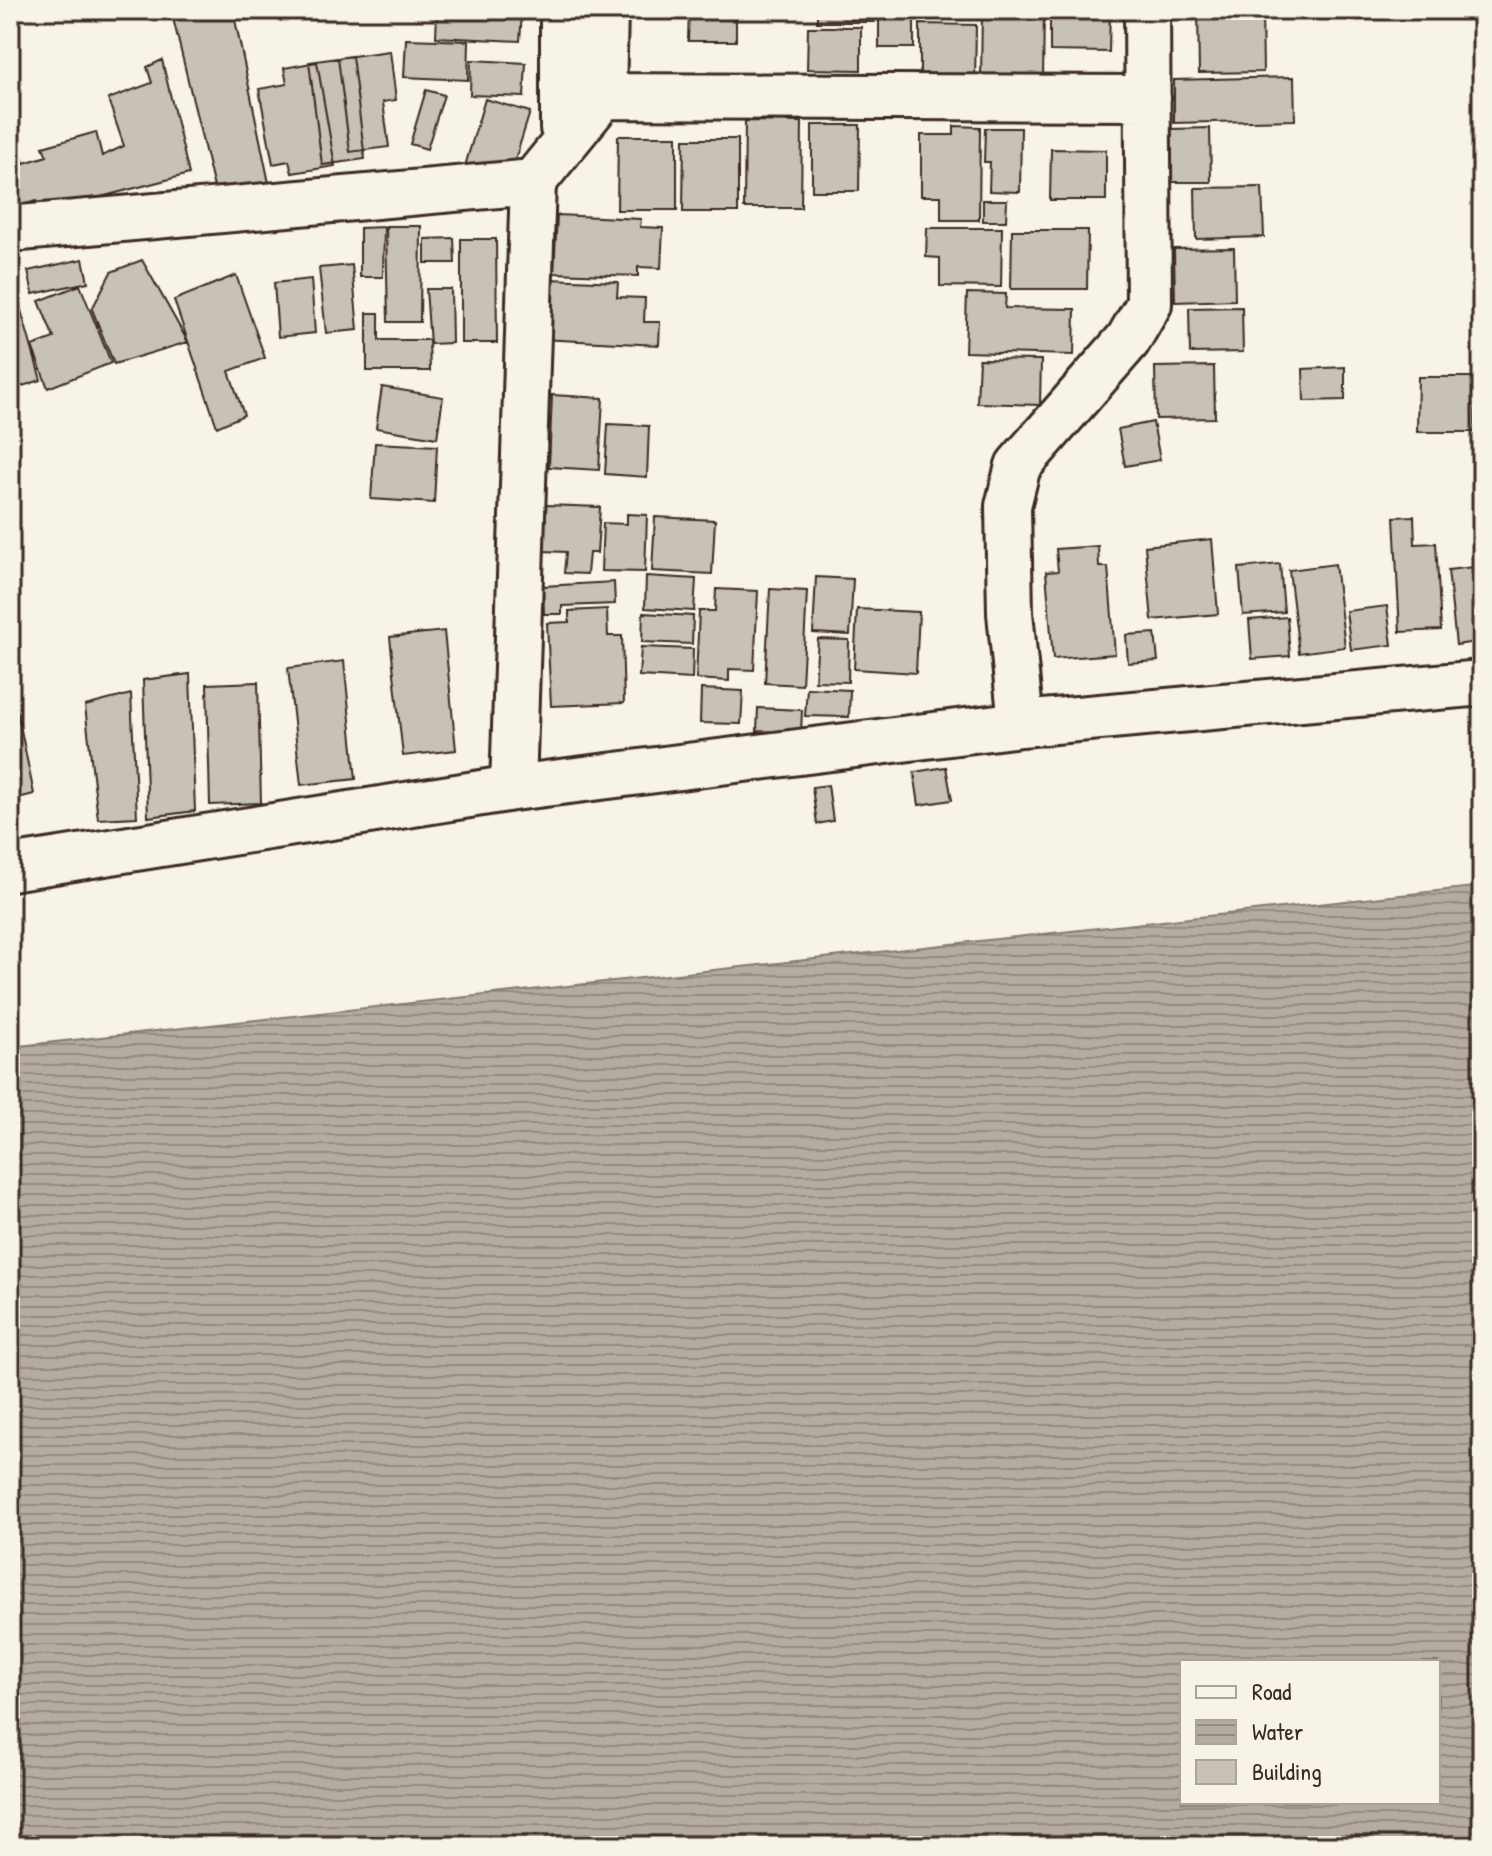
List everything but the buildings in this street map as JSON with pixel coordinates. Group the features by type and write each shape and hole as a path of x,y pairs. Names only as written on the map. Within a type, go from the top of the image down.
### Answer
{"street":[{"path":"563,10 583,96"},
{"path":"513,788 533,182 563,142 583,96 605,10"},
{"path":"1021,724 1010,613 1008,506 1018,466 1128,340 1149,304 1147,10"},
{"path":"583,96 1148,98"},
{"path":"10,229 533,182"},
{"path":"10,868 513,788 1021,724 1482,683"}],"water":[{"path":"1482,886 1482,1846 10,1846 10,1047"}]}
